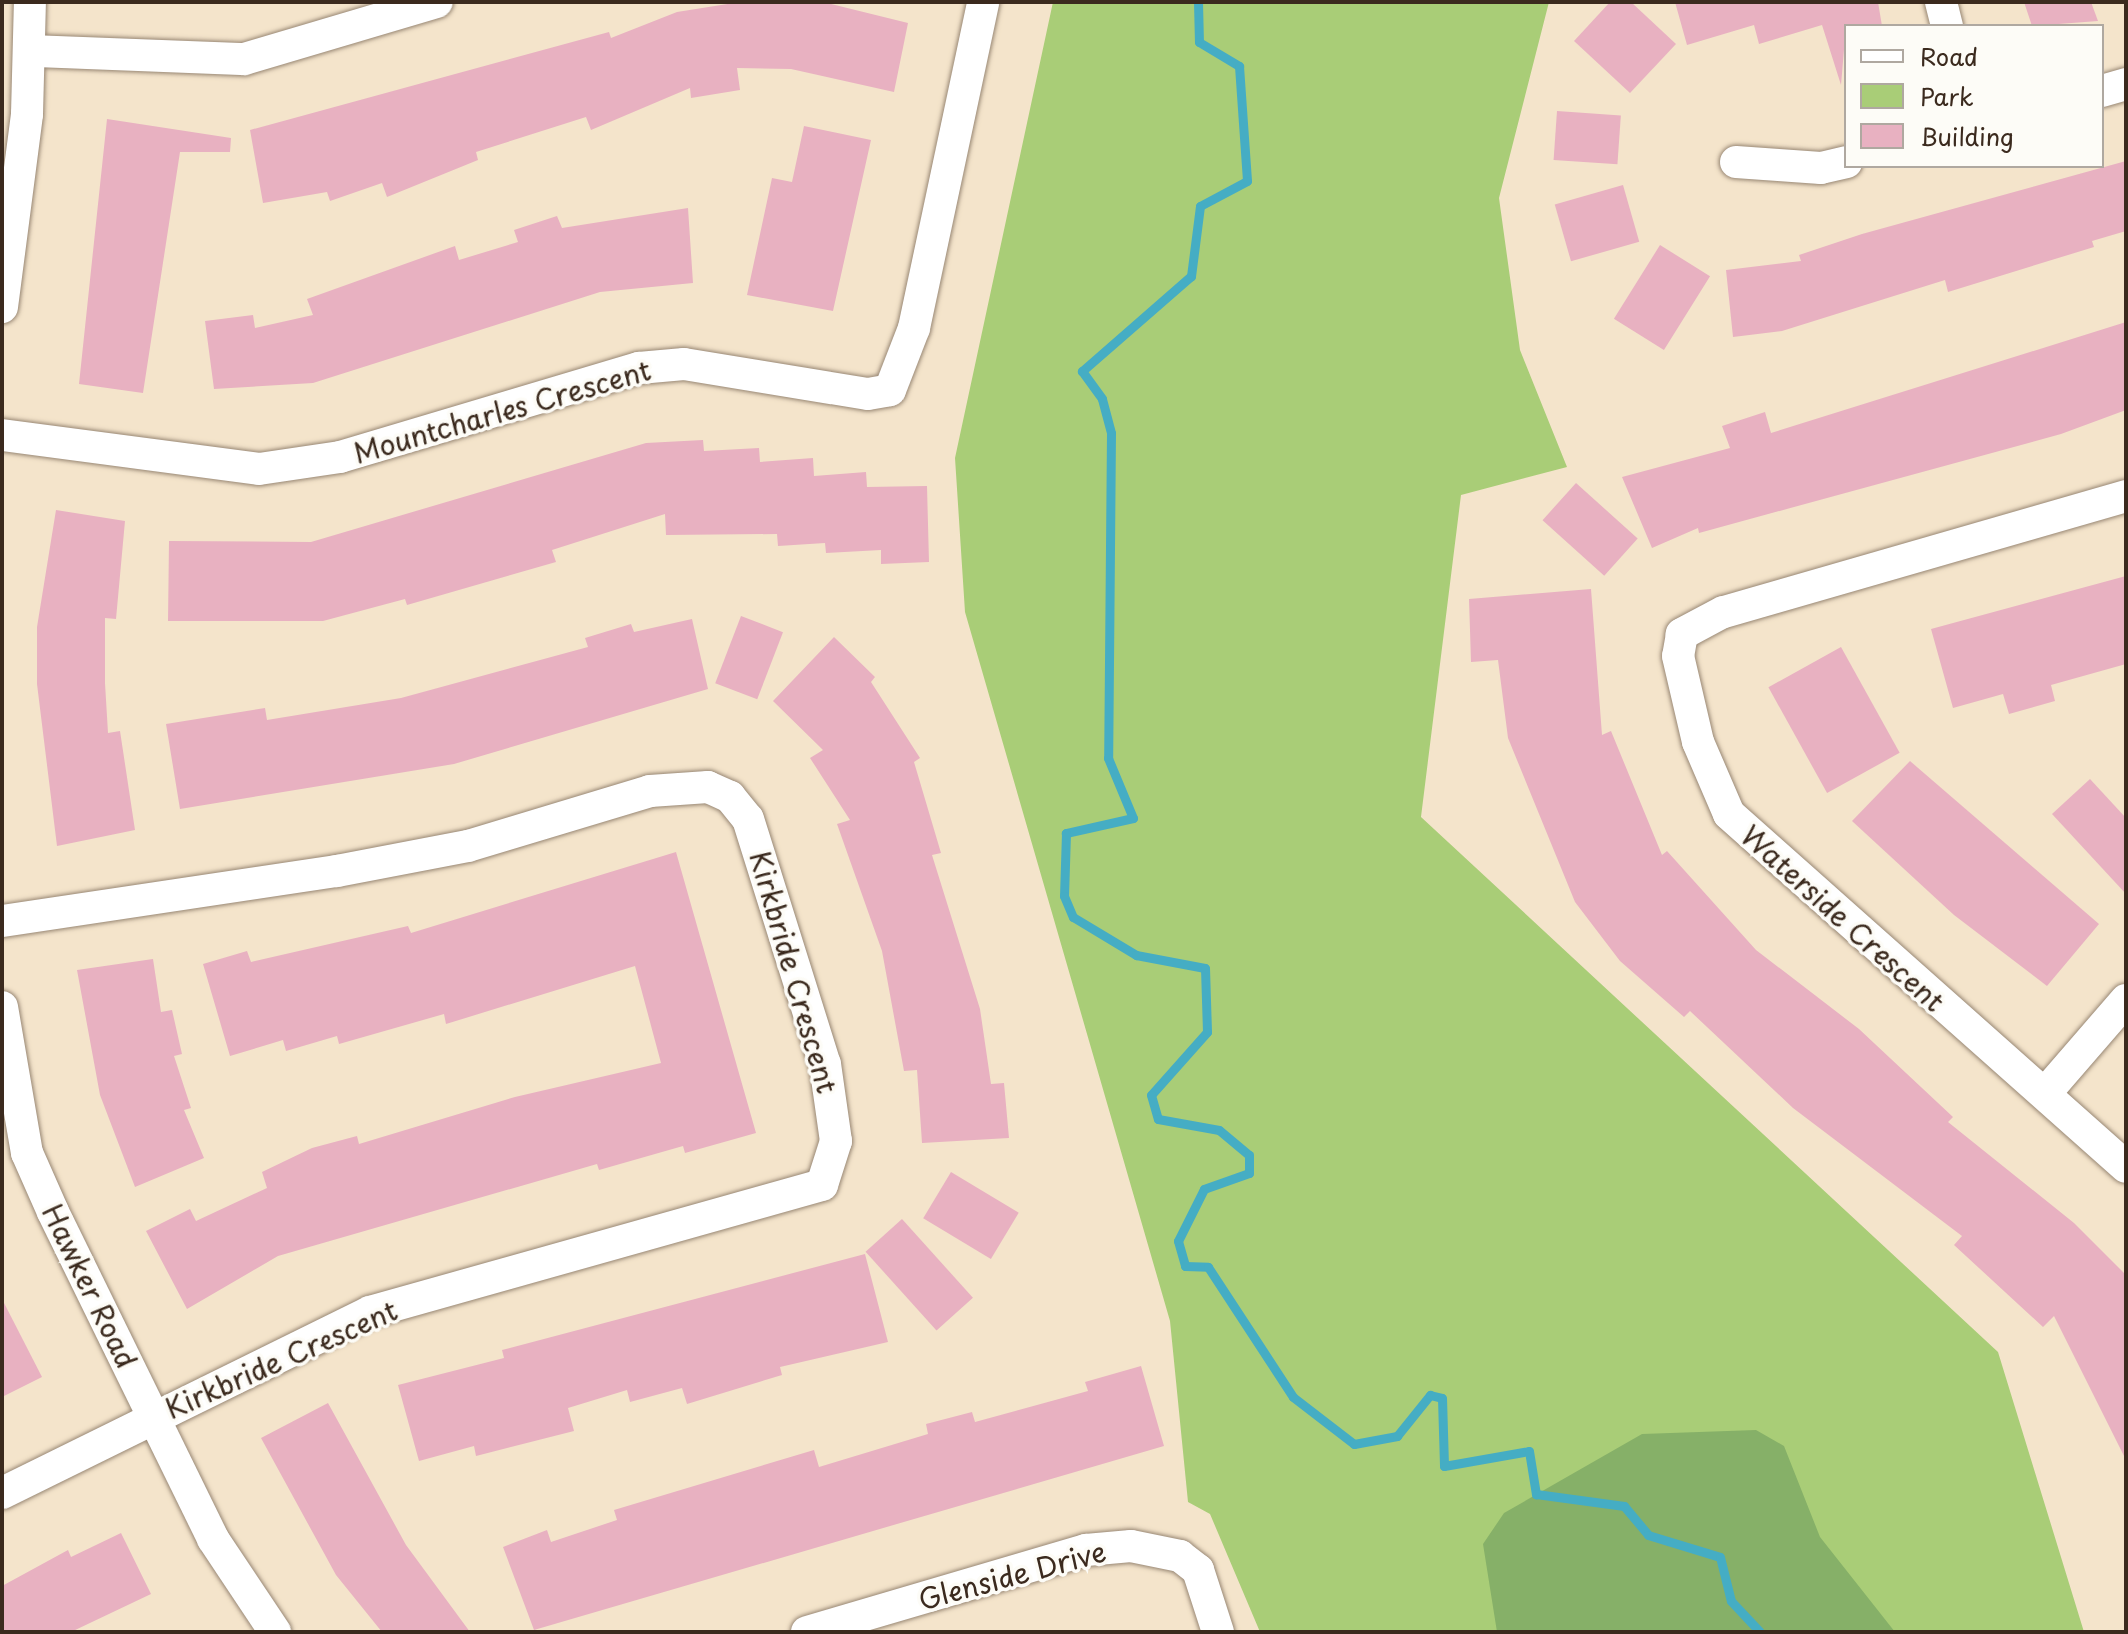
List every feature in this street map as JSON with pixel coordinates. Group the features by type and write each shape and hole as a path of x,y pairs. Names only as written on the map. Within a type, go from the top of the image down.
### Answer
{"street":[{"path":"2,307 33,51 30,2"},
{"path":"33,51 244,59 437,2"},
{"name":"Mountcharles Crescent","path":"2,435 259,469 340,457 639,368 684,364 868,394 890,390 914,328 983,2"},
{"path":"1941,2 1946,24"},
{"path":"2104,90 2126,84"},
{"path":"1736,162 1821,168 1844,162"},
{"name":"Waterside Crescent","path":"2126,496 1723,612 1682,634 1678,656 1698,742 1729,814 1981,1044 2048,1090 2126,1167"},
{"name":"Kirkbride Crescent","path":"2,921 337,871 468,846 650,791 708,787 730,797 748,819 825,1064 836,1141 822,1185 370,1312 152,1416"},
{"path":"2048,1090 2126,1000"},
{"name":"Hawker Road","path":"2,1007 27,1153 213,1539 275,1632"},
{"path":"2,1493 152,1416"},
{"name":"Glenside Drive","path":"807,1632 1086,1550 1144,1546 1180,1556 1198,1570 1218,1632"}],"green space":[{"path":"1053,2 1549,2 1499,198 1520,350 1567,467 1461,495 1421,817 1998,1352 2084,1632 1260,1632 1210,1514 1188,1502 1170,1321 965,612 955,458"},
{"path":"1756,1430 1784,1446 1820,1537 1895,1632 1497,1632 1483,1544 1504,1513 1642,1434"}],"building":[{"path":"740,2 823,2 908,23 894,92 791,69 737,68 740,90 691,98 690,88 591,130 586,117 476,152 478,160 387,197 382,183 330,201 327,192 263,203 250,130 609,32 611,38 677,12"},
{"path":"1610,2 1631,2 1676,44 1630,93 1574,41"},
{"path":"1675,2 1878,2 1882,24 1844,24 1841,85 1822,25 1759,44 1754,25 1687,45"},
{"path":"2024,2 2091,2 2098,21 2058,24 2031,24"},
{"path":"1557,111 1621,115 1617,164 1554,160"},
{"path":"107,119 231,138 230,152 180,152 143,393 79,384"},
{"path":"804,126 871,140 833,311 747,295 772,178 792,182"},
{"path":"2126,161 2126,231 2092,241 2094,247 1948,292 1945,280 1782,331 1733,337 1726,270 1801,261 1799,255 1862,234"},
{"path":"1623,185 1639,242 1571,261 1555,205"},
{"path":"688,208 693,283 600,292 313,383 214,389 205,321 253,315 255,328 313,315 307,299 455,246 459,260 518,242 514,230 557,216 562,228"},
{"path":"1660,245 1710,276 1664,350 1614,319"},
{"path":"2126,322 2126,410 2061,434 1699,533 1698,528 1652,548 1622,477 1730,448 1722,426 1765,412 1771,433"},
{"path":"703,440 704,451 759,448 760,462 813,458 814,476 866,472 867,487 927,486 929,562 881,564 881,550 826,553 825,543 778,546 777,534 666,535 665,514 552,550 556,562 407,605 405,599 323,621 168,621 169,541 311,542 646,443"},
{"path":"1576,483 1638,539 1604,576 1543,520"},
{"path":"56,510 125,521 116,619 105,618 105,683 108,733 120,731 135,830 57,846 37,684 37,627"},
{"path":"2126,576 2126,664 2051,685 2055,701 2009,714 2003,694 1953,708 1931,629"},
{"path":"1591,589 1602,735 1611,731 1662,855 1667,851 1756,950 1859,1029 1953,1117 1948,1122 2074,1223 2126,1275 2126,1460 2054,1316 2043,1327 1954,1245 1962,1236 1793,1108 1690,1011 1684,1017 1620,961 1575,902 1508,738 1498,660 1471,662 1469,599"},
{"path":"741,616 783,632 757,699 715,683"},
{"path":"692,619 708,689 454,764 180,809 166,724 265,708 267,720 401,698 588,647 585,638 631,624 634,632"},
{"path":"834,637 875,677 871,682 920,758 914,762 941,853 932,855 980,1009 991,1084 1004,1083 1009,1138 922,1143 917,1070 904,1071 882,951 837,824 850,820 810,758 823,750 773,701"},
{"path":"1841,647 1900,753 1827,793 1768,687"},
{"path":"1910,761 2099,924 2047,986 1954,915 1852,821"},
{"path":"2090,779 2126,818 2126,894 2052,814"},
{"path":"676,852 756,1133 685,1153 683,1146 599,1170 597,1164 278,1256 187,1309 146,1231 190,1209 196,1221 267,1188 262,1172 312,1148 357,1136 359,1144 515,1097 661,1063 635,966 446,1024 444,1014 339,1044 337,1036 286,1051 283,1040 230,1056 203,964 247,951 251,962 408,926 411,933"},
{"path":"153,959 161,1012 172,1010 182,1054 174,1056 191,1108 184,1110 204,1158 135,1187 100,1095 77,970"},
{"path":"951,1172 1019,1213 991,1259 923,1218"},
{"path":"902,1219 973,1298 937,1331 866,1252"},
{"path":"865,1254 888,1342 780,1367 782,1375 687,1404 682,1388 630,1402 627,1390 568,1408 574,1431 476,1456 474,1446 419,1461 398,1385 504,1358 502,1350"},
{"path":"2,1299 42,1377 2,1397"},
{"path":"1141,1366 1164,1446 534,1630 503,1547 547,1530 551,1542 617,1520 614,1510 814,1450 819,1467 928,1434 926,1424 972,1412 975,1422 1088,1391 1085,1382"},
{"path":"328,1403 406,1545 470,1632 382,1632 336,1575 261,1438"},
{"path":"121,1533 151,1594 71,1632 2,1632 2,1586 68,1550 71,1557"}],"waterway":[{"path":"1198,2 1199,42 1239,66 1247,181 1200,206 1191,276 1082,371 1102,399 1111,433 1108,758 1133,818 1066,833 1064,896 1073,917 1136,955 1205,968 1207,1032 1151,1095 1158,1119 1219,1130 1249,1155 1249,1173 1204,1189 1178,1241 1185,1266 1208,1267 1293,1397 1354,1444 1397,1436 1430,1395 1442,1398 1444,1466 1529,1451 1536,1494 1624,1506 1648,1535 1720,1557 1731,1601 1760,1632"}]}
